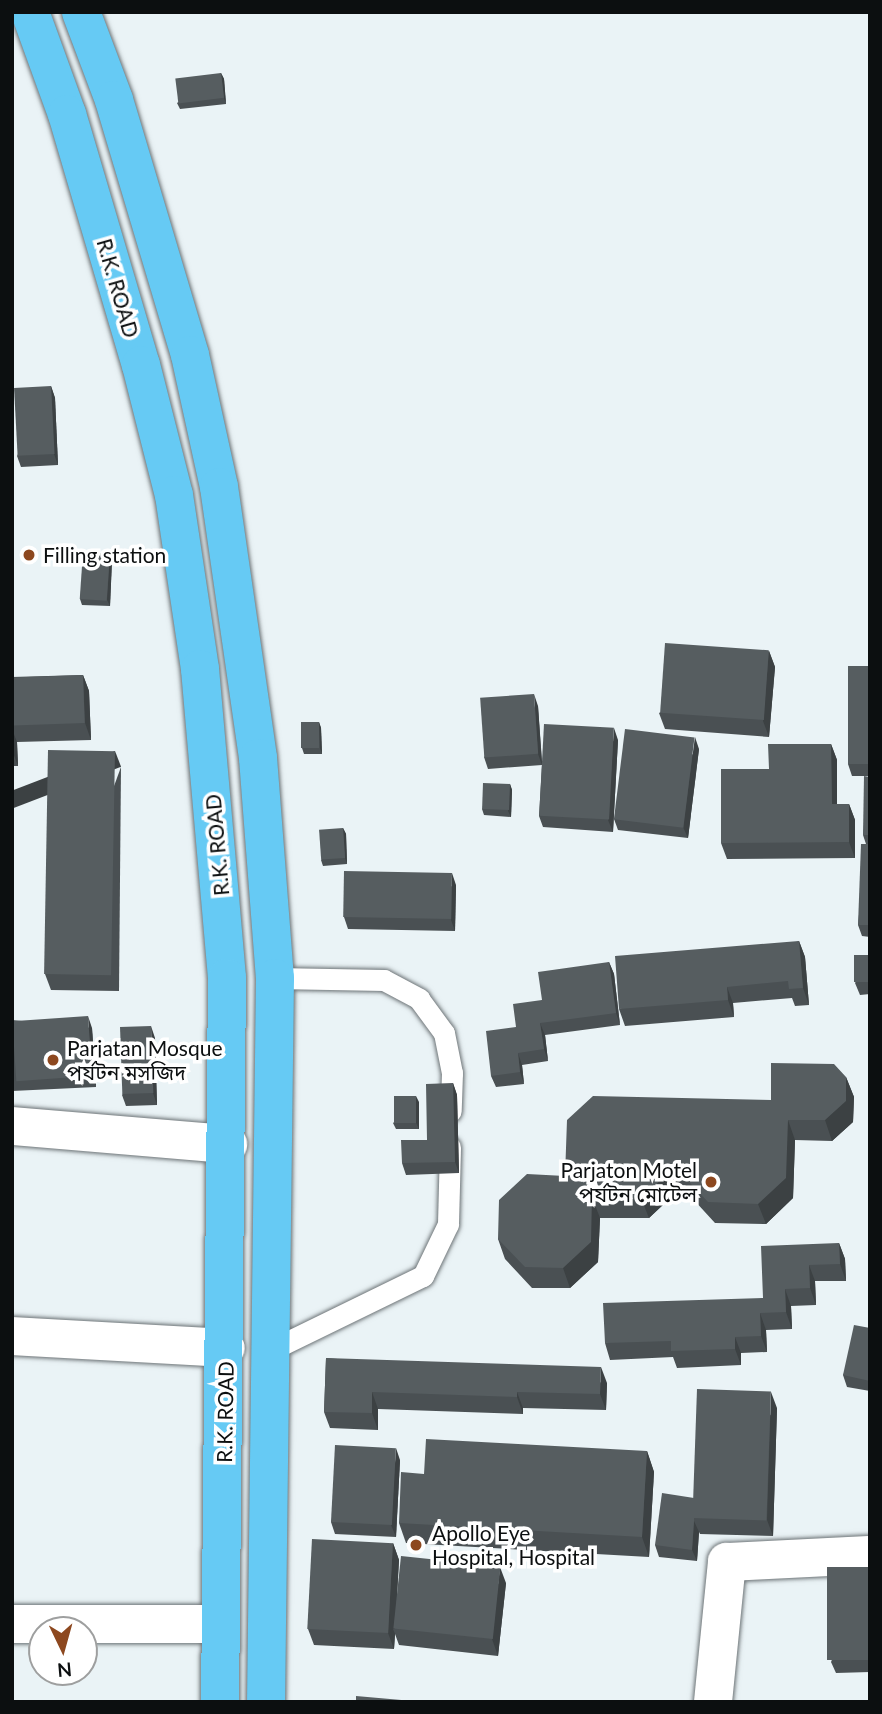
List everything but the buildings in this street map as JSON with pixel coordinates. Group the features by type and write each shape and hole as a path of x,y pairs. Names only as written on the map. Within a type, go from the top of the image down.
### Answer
{"highway":[{"name":"R.K. ROAD","path":"30,12 67,114 141,365 174,495 200,669 227,978 228,1144 220,1702"},
{"path":"81,12 114,100 186,341 219,488 258,758 275,978 266,1702"}],"street":[{"path":"12,1126 228,1144"},
{"path":"12,1336 226,1348"},
{"path":"713,1702 727,1562 870,1555"},
{"path":"12,1624 221,1624"}],"lane":[{"path":"272,1349 352,1314 423,1276 448,1224 452,1073 444,1033 419,999 384,980 275,978"}],"place":[{"name":"Filling station","path":"29,555"},
{"name":"Parjatan Mosque পর্যটন মসজিদ","path":"53,1060"},
{"name":"Parjaton Motel পর্যটন মোটেল","path":"711,1182"},
{"name":"Apollo Eye Hospital, Hospital","path":"416,1545"}]}
